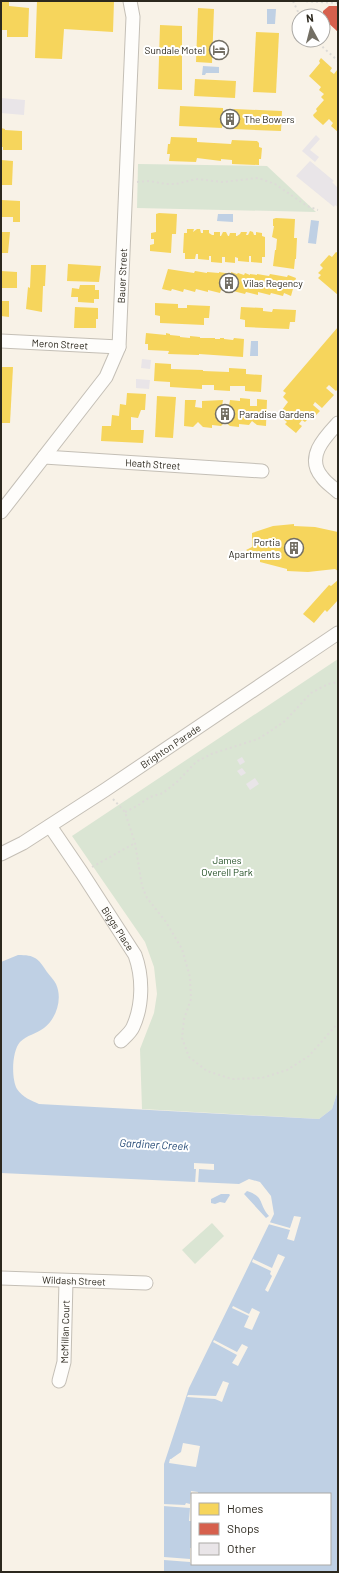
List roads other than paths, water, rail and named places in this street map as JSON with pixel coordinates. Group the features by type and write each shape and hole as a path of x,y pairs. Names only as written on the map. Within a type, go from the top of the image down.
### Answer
{"street":[{"name":"Bauer Street","path":"1,512 106,377 119,347 133,17 130,1"},
{"name":"Meron Street","path":"1,341 119,347"},
{"path":"338,423 319,446 316,459 318,472 322,478 338,492"},
{"name":"Heath Street","path":"44,457 262,471"},
{"name":"Brighton Parade","path":"1,854 23,843 105,790 338,633"},
{"name":"Biggs Place","path":"50,826 135,955 140,967 139,1008 133,1028 121,1041"},
{"name":"Wildash Street","path":"1,1278 146,1283"},
{"name":"McMillan Court","path":"59,1381 64,1362 66,1281"}],"water":[{"path":"267,9 276,9 275,24 267,24"},
{"path":"203,66 219,67 219,73 206,73 205,75 202,75"},
{"path":"218,214 233,214 233,222 217,221"},
{"path":"311,220 319,221 316,244 308,243"},
{"path":"251,341 258,341 258,356 250,356"},
{"name":"Gardiner Creek","path":"18,955 36,958 41,963 56,984 59,996 57,1008 52,1019 44,1028 20,1042 15,1052 13,1072 17,1089 24,1096 39,1104 319,1119 332,1109 338,1090 338,1572 164,1572 164,1464 189,1388 274,1214 271,1196 260,1182 249,1179 239,1184 1,1173 1,962"},
{"path":"247,1191 253,1193 259,1198 269,1216 266,1218 244,1194"},
{"path":"221,1194 230,1195 225,1203 211,1203 211,1199"}],"place":[{"name":"Sundale Motel","path":"219,50"},
{"name":"The Bowers","path":"230,119"},
{"name":"Vilas Regency","path":"229,283"},
{"name":"Paradise Gardens","path":"225,414"},
{"name":"Portia Apartments","path":"294,548"}],"park label":[{"name":"James Overell Park","path":"227,866"}]}
